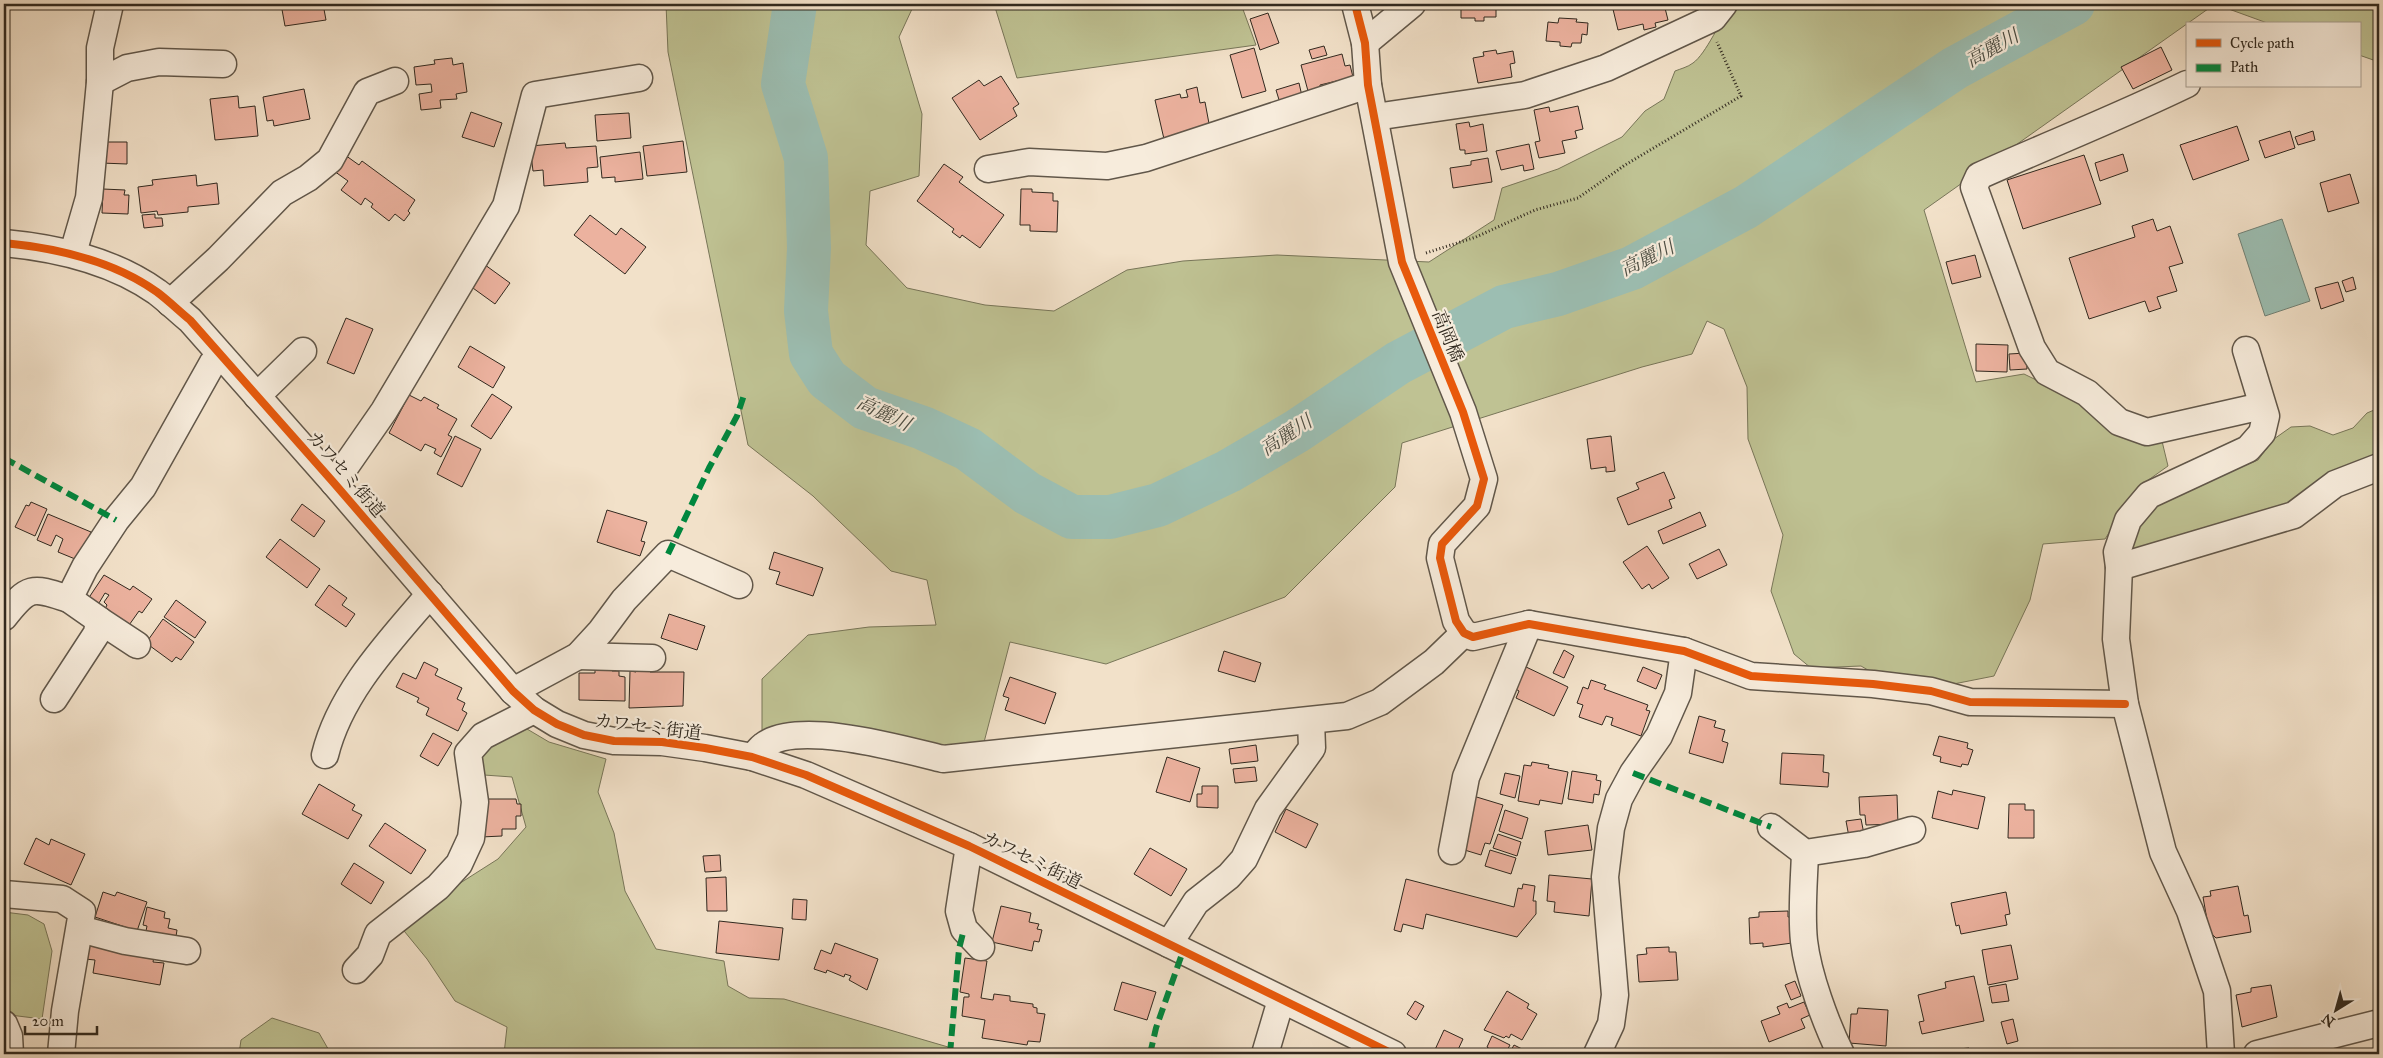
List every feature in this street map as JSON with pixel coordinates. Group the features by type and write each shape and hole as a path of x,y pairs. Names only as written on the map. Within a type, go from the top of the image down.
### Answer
{"street":[{"path":"73,253 89,198 100,82 100,48 110,4"},
{"name":"高岡橋","path":"1356,4 1365,43 1368,85 1396,241 1404,267 1463,412 1484,479 1477,506 1442,544 1440,558 1456,621 1464,633"},
{"path":"1365,43 1412,4"},
{"path":"1375,117 1525,94 1606,68 1716,12"},
{"path":"100,82 127,68 159,62 223,64"},
{"path":"334,483 384,412 506,206 535,95 639,78"},
{"path":"170,303 218,259 282,193 308,178 330,160 368,92 395,81"},
{"path":"2186,84 1979,176 1974,186 2032,348 2046,372 2086,393 2119,422 2147,432 2262,406"},
{"path":"988,169 1029,162 1107,166 1146,158 1368,85"},
{"name":"カワセミ街道","path":"4,243 73,253 119,271 156,292 190,320 334,483 513,691 534,710 557,724 584,734 614,741 662,742 752,757 806,775 970,846 1393,1054"},
{"path":"2221,1054 2217,991 2190,911 2164,852 2125,704 2116,638 2119,567 2117,552 2128,520 2149,495 2248,448 2262,433 2266,416 2246,350"},
{"path":"257,396 303,351"},
{"path":"69,599 85,567 116,520 142,487 212,364 220,355"},
{"path":"2119,567 2294,516 2336,484 2379,467"},
{"path":"513,691 578,656 601,631 624,600 668,554 739,585"},
{"path":"4,617 20,597 30,590 47,592 69,599 137,645"},
{"path":"325,755 331,730 358,684 430,594"},
{"path":"54,699 97,633 99,620"},
{"path":"752,757 763,745 783,737 820,734 892,747 942,759 1347,716 1380,702 1434,662 1464,633 1473,637 1529,624 1684,651 1751,676 1873,684 1930,691 1970,702 2125,704"},
{"path":"1452,852 1466,777 1529,624"},
{"path":"1597,1054 1611,1024 1615,995 1605,877 1611,828 1619,799 1633,774 1659,736 1678,693 1684,651"},
{"path":"578,656 652,658"},
{"path":"356,970 370,955 378,934 438,887 459,864 471,838 475,802 468,753 483,736 534,710"},
{"path":"1170,944 1196,902 1229,876 1244,859 1268,809 1312,748 1312,721"},
{"path":"1771,828 1805,853 1864,844 1912,830"},
{"path":"970,846 959,911 964,929 981,947"},
{"path":"1805,853 1804,940 1809,966 1827,1027 1841,1054"},
{"path":"4,894 62,899 82,912 65,1011 61,1054"},
{"path":"80,929 125,941 187,951"},
{"path":"1265,1054 1281,1000"},
{"path":"4,1024 9,1036 10,1054"},
{"path":"2257,1054 2379,1024"}],"path":[{"path":"1404,267 1535,210 1578,198 1625,165 1741,96 1716,12"}],"green space":[{"path":"666,4 921,4 912,9 899,37 922,114 919,176 870,191 866,245 907,288 985,305 1054,311 1127,270 1183,261 1277,255 1429,262 1494,220 1502,188 1558,169 1622,137 1645,111 1664,99 1675,71 1689,66 1703,52 1732,4 2215,4 2190,22 2186,22 2186,25 1924,210 1976,382 2024,374 2071,397 2119,436 2161,437 2168,466 2140,486 2105,539 2043,544 2030,600 1994,676 1908,693 1861,666 1811,668 1794,654 1771,591 1783,535 1748,439 1747,387 1724,329 1707,321 1692,354 1642,367 1402,443 1395,487 1285,597 1106,664 1010,642 982,750 762,741 762,679 808,635 869,627 936,625 927,580 891,571 813,496 748,445 668,52"},
{"path":"994,4 1115,4 1118,9 1132,4 1241,4 1256,45 1017,78"},
{"path":"2215,4 2379,4 2379,62 2360,55 2360,22 2264,22"},
{"path":"2379,408 2379,458 2290,509 2132,551 2140,521 2161,499 2258,460 2274,439 2291,427 2310,426 2333,435 2353,428 2367,413"},
{"path":"522,726 549,742 606,759 598,792 614,833 625,891 656,949 724,961 728,986 749,998 784,999 972,1054 504,1054 507,1027 455,1001 427,959 400,926 454,887 498,859 526,827 512,777 484,775 475,756"},
{"path":"4,912 28,915 44,924 52,951 42,1019 10,1015 4,1007"},
{"path":"272,1018 319,1033 331,1054 239,1054 241,1040"}],"water":[{"path":"2282,219 2310,301 2265,316 2238,234"}],"building":[{"path":"281,4 323,4 326,20 285,26"},
{"path":"1461,4 1496,4 1496,17 1484,17 1484,21 1475,21 1475,18 1461,18"},
{"path":"1664,4 1668,20 1655,23 1656,27 1644,30 1643,24 1618,30 1612,5"},
{"path":"1268,13 1279,43 1260,50 1250,19"},
{"path":"1559,18 1577,19 1576,22 1588,23 1587,35 1582,34 1581,43 1572,43 1571,47 1560,46 1560,42 1546,41 1548,22 1558,23"},
{"path":"1324,46 1327,55 1312,59 1309,50"},
{"path":"2161,47 2172,70 2133,89 2121,67"},
{"path":"1254,48 1266,91 1242,98 1230,55"},
{"path":"1496,50 1497,54 1513,51 1515,63 1510,64 1512,77 1478,83 1473,58 1484,56 1483,52"},
{"path":"1342,54 1345,66 1350,65 1353,77 1320,85 1320,88 1308,91 1301,65"},
{"path":"452,58 453,65 463,63 467,92 456,94 457,99 440,100 441,108 421,110 419,94 432,92 431,84 416,85 414,67 435,64 434,60"},
{"path":"1001,76 1019,104 1013,108 1017,116 980,140 952,98 979,80 984,86"},
{"path":"1299,83 1302,96 1280,103 1276,90"},
{"path":"1197,87 1200,103 1205,102 1210,129 1164,139 1155,100 1180,94 1181,98 1188,97 1186,90"},
{"path":"304,89 310,119 274,126 273,120 267,121 263,97"},
{"path":"238,96 239,108 255,106 258,136 215,140 210,99"},
{"path":"1578,106 1583,129 1575,131 1577,138 1562,141 1565,153 1539,158 1535,142 1540,141 1534,110 1549,107 1550,112"},
{"path":"471,112 502,123 494,147 462,137"},
{"path":"629,113 631,138 597,141 595,115"},
{"path":"1469,122 1470,127 1483,124 1487,151 1465,154 1465,150 1460,150 1456,124"},
{"path":"2237,126 2249,160 2193,180 2180,145"},
{"path":"2290,131 2295,148 2265,158 2259,141"},
{"path":"2313,131 2315,140 2298,145 2295,137"},
{"path":"683,141 687,172 647,176 643,146"},
{"path":"101,142 127,142 127,164 101,163"},
{"path":"565,143 566,148 596,146 598,167 587,168 588,182 544,186 543,170 533,171 530,146"},
{"path":"1529,144 1534,169 1524,171 1523,165 1501,170 1496,151"},
{"path":"640,152 643,179 615,182 615,177 602,178 600,157"},
{"path":"2123,154 2128,171 2100,181 2095,163"},
{"path":"345,155 359,165 362,161 415,200 408,211 410,213 404,221 395,214 389,221 371,207 373,204 365,198 361,205 341,190 348,181 334,171"},
{"path":"2084,155 2101,204 2023,229 2007,180"},
{"path":"1488,158 1492,182 1453,188 1450,168 1471,165 1471,161"},
{"path":"944,164 963,177 959,182 1004,215 980,248 962,235 960,238 952,232 954,229 917,201"},
{"path":"2350,174 2359,203 2328,212 2320,183"},
{"path":"196,175 197,186 217,183 219,204 188,207 188,212 158,215 157,211 141,213 138,187 153,185 152,180"},
{"path":"103,189 125,190 124,195 129,195 128,214 102,213"},
{"path":"1021,189 1032,189 1032,192 1053,193 1053,201 1058,201 1057,232 1030,231 1030,225 1020,225"},
{"path":"155,214 155,218 162,218 163,226 144,228 142,215"},
{"path":"590,215 616,235 621,228 646,247 625,274 574,235"},
{"path":"2153,219 2157,231 2170,226 2183,263 2169,267 2177,291 2157,297 2161,308 2149,312 2145,301 2089,319 2069,258 2135,237 2132,226"},
{"path":"1975,255 1981,277 1952,284 1946,262"},
{"path":"481,262 510,283 495,304 466,283"},
{"path":"2353,277 2356,289 2346,292 2342,281"},
{"path":"2338,282 2344,301 2321,309 2315,288"},
{"path":"346,318 373,329 354,374 327,363"},
{"path":"1976,344 2008,345 2007,372 1976,371"},
{"path":"470,346 505,367 493,388 458,367"},
{"path":"2026,353 2027,369 2010,370 2009,354"},
{"path":"492,394 512,407 491,439 471,426"},
{"path":"409,395 421,401 424,397 439,405 437,408 457,419 448,435 452,437 441,457 434,453 436,449 425,444 421,451 389,433"},
{"path":"455,436 481,449 462,487 437,474"},
{"path":"1611,436 1615,471 1606,472 1606,467 1591,469 1587,439"},
{"path":"1664,472 1675,498 1669,500 1672,508 1628,525 1617,498 1639,489 1636,483"},
{"path":"31,502 47,509 35,536 15,527 26,505 29,506"},
{"path":"302,504 325,521 314,537 291,520"},
{"path":"607,510 647,522 641,541 645,542 640,556 597,542"},
{"path":"1700,512 1706,526 1663,544 1658,531"},
{"path":"48,514 91,532 80,561 58,552 63,539 56,535 51,546 37,540"},
{"path":"280,539 320,569 307,588 266,557"},
{"path":"1647,546 1669,578 1652,589 1649,584 1642,589 1623,562"},
{"path":"1719,549 1727,565 1697,579 1689,564"},
{"path":"774,552 823,568 813,596 776,584 780,572 769,569"},
{"path":"104,575 130,590 133,586 152,599 142,613 139,611 127,628 105,609 107,605 104,602 109,595 105,593 96,608 86,602"},
{"path":"329,585 347,598 342,605 355,614 346,627 315,605"},
{"path":"176,600 206,622 195,638 164,617"},
{"path":"669,614 705,626 697,650 661,638"},
{"path":"163,619 194,642 181,660 176,657 172,662 146,643"},
{"path":"1564,650 1574,656 1564,678 1553,673"},
{"path":"1224,651 1261,663 1255,682 1218,671"},
{"path":"424,662 438,669 435,675 462,688 457,699 465,703 462,710 467,713 458,731 426,715 429,708 417,702 419,698 396,687 403,673 416,679"},
{"path":"612,666 612,671 619,671 619,676 625,677 625,701 579,700 579,673 595,673 595,669"},
{"path":"1524,666 1568,687 1554,716 1516,698 1519,691 1514,688"},
{"path":"637,667 650,667 650,672 684,672 683,706 629,708 630,671 636,672"},
{"path":"1643,667 1662,675 1656,689 1637,681"},
{"path":"1010,677 1056,693 1045,724 1005,710 1009,698 1003,696"},
{"path":"1591,680 1606,685 1604,689 1648,705 1646,710 1650,711 1641,736 1611,725 1613,718 1606,716 1602,725 1579,717 1583,705 1577,703 1583,687 1588,689"},
{"path":"1699,716 1716,721 1714,727 1725,730 1722,741 1728,743 1723,763 1689,753"},
{"path":"433,733 452,743 438,766 420,756"},
{"path":"1939,736 1968,743 1967,748 1973,750 1968,765 1962,764 1961,767 1940,762 1941,757 1933,755"},
{"path":"1256,745 1258,761 1231,764 1229,749"},
{"path":"1782,753 1824,755 1823,772 1829,773 1828,787 1780,784"},
{"path":"1167,757 1200,768 1190,802 1156,792"},
{"path":"1532,762 1549,765 1548,768 1568,772 1562,804 1540,800 1539,805 1518,801 1524,765 1531,766"},
{"path":"1255,767 1257,781 1235,783 1233,769"},
{"path":"1572,771 1597,775 1596,780 1601,781 1599,795 1594,794 1593,803 1568,799"},
{"path":"1505,773 1520,776 1515,798 1500,794"},
{"path":"319,784 355,805 352,810 362,815 348,839 302,814"},
{"path":"1202,786 1218,786 1218,808 1197,807 1197,794 1202,794"},
{"path":"1953,790 1985,797 1978,829 1932,818 1938,791 1952,795"},
{"path":"1470,795 1503,805 1490,844 1485,843 1481,855 1458,848"},
{"path":"1897,795 1898,824 1866,825 1865,815 1860,815 1859,797"},
{"path":"481,799 516,799 517,804 521,804 521,816 516,816 516,829 502,829 502,836 481,837"},
{"path":"2009,804 2025,804 2025,810 2034,810 2034,838 2008,838"},
{"path":"1286,809 1318,824 1306,848 1275,832"},
{"path":"1505,810 1528,818 1522,839 1499,831"},
{"path":"1861,819 1864,834 1849,837 1846,821"},
{"path":"385,823 426,850 411,874 369,846"},
{"path":"1588,825 1592,850 1548,855 1545,831"},
{"path":"1498,834 1521,842 1517,856 1493,848"},
{"path":"36,838 49,845 51,839 85,854 71,885 24,864"},
{"path":"1150,848 1187,869 1171,896 1134,874"},
{"path":"1490,850 1516,858 1511,874 1485,866"},
{"path":"720,855 721,871 705,872 703,856"},
{"path":"354,863 384,882 371,904 341,884"},
{"path":"1549,875 1592,879 1589,916 1554,912 1555,902 1547,901"},
{"path":"726,877 727,911 707,911 706,878"},
{"path":"1406,879 1514,907 1518,888 1522,889 1523,884 1535,886 1533,901 1536,901 1536,914 1517,937 1426,914 1423,929 1403,924 1401,932 1394,930"},
{"path":"2238,886 2244,916 2248,915 2251,932 2216,938 2209,931 2203,897 2211,896 2210,891"},
{"path":"103,892 115,896 117,892 147,902 137,931 95,917"},
{"path":"2006,892 2010,914 2005,915 2007,925 1961,934 1959,925 1956,926 1951,903"},
{"path":"793,899 807,900 806,920 792,919"},
{"path":"1001,906 1031,913 1029,922 1039,924 1037,929 1042,930 1039,942 1034,941 1032,951 992,942"},
{"path":"147,907 165,912 164,918 170,919 168,928 177,930 175,943 145,936 147,926 143,925"},
{"path":"1788,911 1788,917 1791,917 1792,943 1763,947 1763,943 1750,944 1749,918 1759,917 1759,912"},
{"path":"719,921 783,928 779,960 716,953"},
{"path":"88,939 155,951 153,962 164,963 160,985 93,973 95,960 85,959"},
{"path":"835,943 878,959 867,990 849,980 851,976 845,974 844,977 827,970 826,973 814,969 821,950 831,954"},
{"path":"2011,945 2018,979 1988,985 1982,950"},
{"path":"1669,947 1669,952 1676,952 1678,980 1639,982 1637,955 1647,954 1646,948"},
{"path":"965,958 987,961 981,998 993,1000 994,994 1010,996 1010,1001 1033,1004 1033,1007 1037,1008 1037,1013 1045,1014 1040,1042 1028,1041 1027,1045 982,1038 985,1020 962,1016 964,997 969,997 969,994 960,992"},
{"path":"1974,976 1984,1021 1922,1034 1919,1022 1924,1021 1918,995 1946,988 1945,982"},
{"path":"1795,981 1801,996 1791,1000 1785,985"},
{"path":"1122,982 1156,992 1147,1020 1114,1010"},
{"path":"2006,984 2009,1001 1992,1003 1989,987"},
{"path":"2271,985 2277,1017 2242,1027 2236,995 2251,992 2251,988"},
{"path":"1507,991 1529,1004 1527,1008 1537,1014 1522,1040 1511,1034 1509,1038 1506,1036 1504,1038 1484,1030"},
{"path":"1415,1001 1424,1006 1416,1020 1407,1014"},
{"path":"1804,1002 1810,1015 1801,1019 1805,1028 1769,1042 1761,1021 1780,1014 1777,1007 1787,1003 1789,1008"},
{"path":"1858,1008 1888,1010 1886,1046 1849,1043 1851,1014 1857,1014"},
{"path":"2013,1019 2018,1041 2007,1044 2001,1022"},
{"path":"1444,1030 1463,1039 1456,1054 1433,1054"},
{"path":"1492,1036 1510,1045 1505,1054 1489,1054 1491,1050 1487,1047"},
{"path":"1514,1045 1532,1054 1509,1054"},
{"path":"1969,1048 1970,1054 1938,1054 1938,1051"}],"waterway":[{"name":"高麗川","path":"795,4 783,84 806,158 809,248 806,311 811,354 827,379 865,408 923,428 968,449 1027,493 1072,517 1110,517 1158,505 1229,471 1297,431 1398,363 1504,307 1558,294 1632,268 1746,207 1955,68 2073,4"}],"marked path":[{"path":"668,554 709,468 737,416 744,395"},
{"path":"4,458 116,520"},
{"path":"1633,773 1771,827"},
{"path":"950,1054 959,949 964,929"},
{"path":"1150,1054 1156,1028 1183,951"}],"cycle path":[{"path":"1355,4 1365,43 1368,85 1402,262 1463,412 1484,479 1477,506 1442,544 1440,558 1456,621 1464,633 1473,637 1529,624 1684,651 1751,676 1873,684 1931,691 1970,702 2125,704"},
{"path":"4,243 44,248 84,257 140,281 170,302 190,320 334,483 513,691 534,710 557,724 584,735 614,741 662,742 752,757 806,775 969,846 1393,1054"}]}
